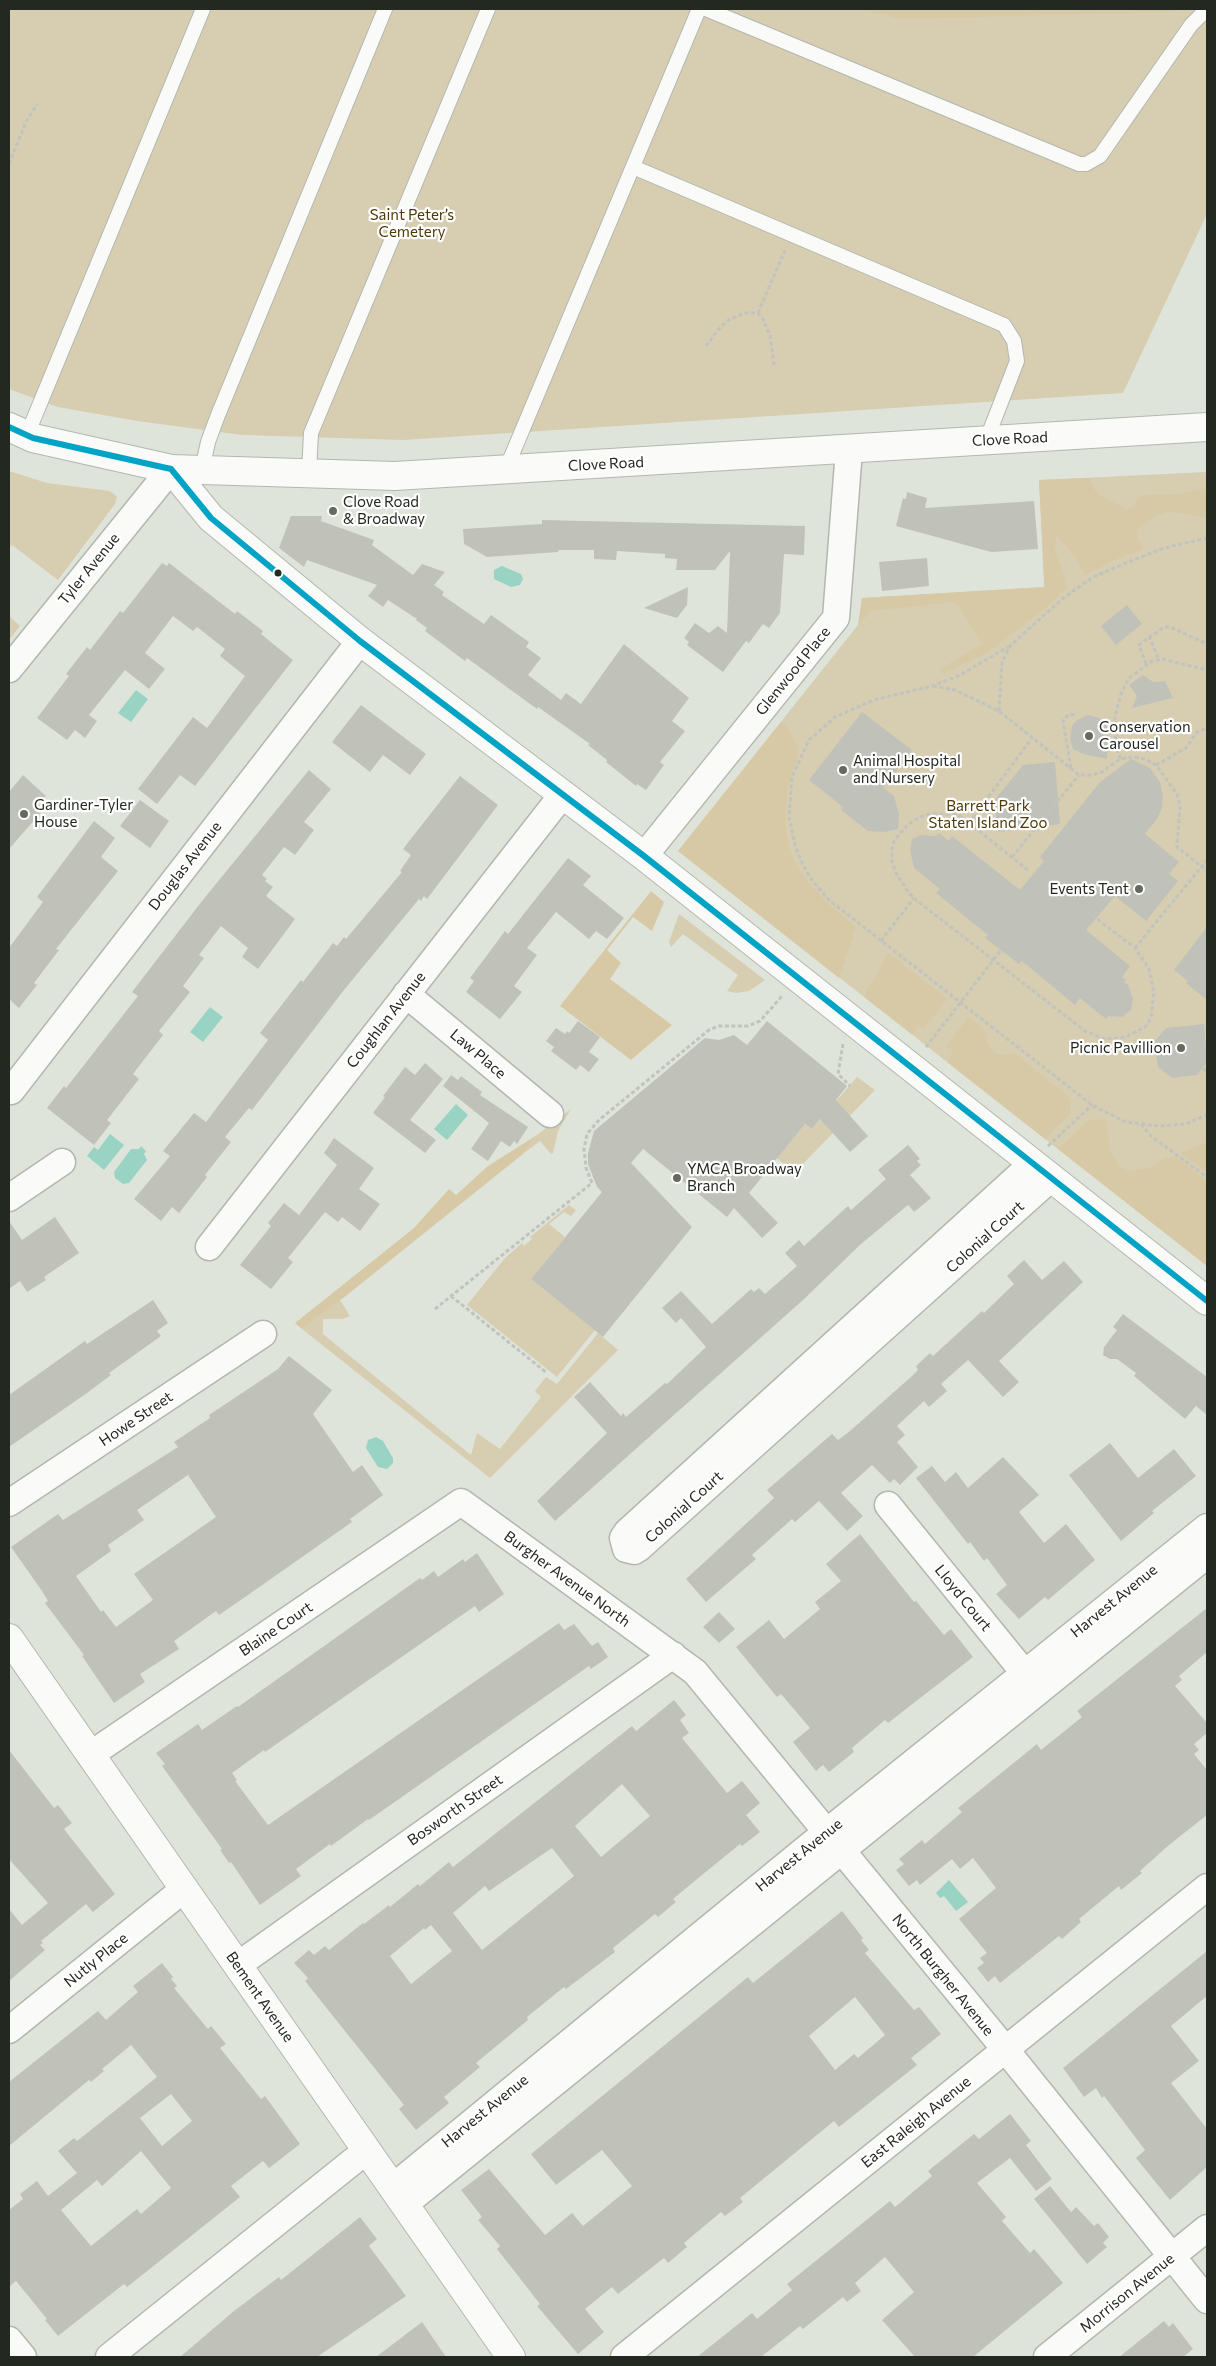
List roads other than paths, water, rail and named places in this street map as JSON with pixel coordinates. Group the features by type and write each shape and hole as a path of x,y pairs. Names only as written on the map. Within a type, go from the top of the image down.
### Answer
{"street":[{"name":"Clove Road","path":"18,431 171,469 395,476 1207,427"},
{"name":"Glenwood Place","path":"644,856 836,618 849,450"},
{"path":"171,469 211,518 360,641 563,794 1043,1163 1207,1301"},
{"name":"Tyler Avenue","path":"9,669 171,469"},
{"name":"Douglas Avenue","path":"10,1090 360,641"},
{"name":"Coughlan Avenue","path":"209,1247 563,794"},
{"name":"Law Place","path":"406,994 550,1114"},
{"path":"9,1198 62,1162"},
{"name":"Colonial Court","path":"789,1399 639,1548 634,1551 626,1549 623,1538 627,1532 789,1399 908,1292 1043,1163"},
{"name":"Howe Street","path":"9,1503 263,1334"},
{"name":"Burgher Avenue North","path":"461,1502 578,1589 673,1655"},
{"name":"Blaine Court","path":"90,1755 461,1502"},
{"name":"Lloyd Court","path":"888,1504 1031,1682"},
{"name":"Harvest Avenue","path":"399,2195 1131,1602 1207,1527"},
{"name":"Harvest Avenue","path":"1131,1602 1207,1555"},
{"name":"Bement Avenue","path":"9,1638 399,2195 508,2356"},
{"name":"North Burgher Avenue","path":"673,1655 694,1672 1005,2049 1207,2300"},
{"name":"Bosworth Street","path":"238,1965 673,1655"},
{"name":"East Raleigh Avenue","path":"624,2357 1207,1886"},
{"name":"Nutly Place","path":"9,2030 184,1889"},
{"path":"108,2357 367,2150"},
{"name":"Morrison Avenue","path":"1047,2357 1207,2228"},
{"path":"9,2340 22,2357"}],"lane":[{"path":"18,431 203,9"},
{"path":"202,470 208,442 218,415 385,9"},
{"path":"309,473 311,434 488,9"},
{"path":"506,470 699,9"},
{"path":"706,9 1079,164 1086,164 1100,156 1191,25 1207,9"},
{"path":"633,167 1004,325 1014,341 1017,361 986,440"}],"water":[{"path":"502,566 521,574 523,579 520,585 511,587 494,579 494,570"},
{"path":"136,690 148,699 131,722 118,713"},
{"path":"210,1007 223,1017 203,1042 190,1032"},
{"path":"456,1104 468,1115 447,1140 434,1129"},
{"path":"110,1134 124,1145 104,1170 87,1156 94,1147 98,1150"},
{"path":"141,1146 146,1151 144,1154 147,1160 129,1183 123,1184 115,1178 114,1172 131,1149 139,1149"},
{"path":"376,1437 383,1441 393,1458 393,1463 387,1469 378,1467 366,1448 368,1440"},
{"path":"949,1880 968,1902 956,1911 944,1896 940,1898 936,1893"}],"place":[{"name":"Clove Road & Broadway","path":"333,511"},
{"name":"Conservation Carousel","path":"1089,736"},
{"name":"Animal Hospital and Nursery","path":"843,770"},
{"name":"Gardiner-Tyler House","path":"24,814"},
{"name":"Events Tent","path":"1139,889"},
{"name":"Picnic Pavillion","path":"1181,1048"},
{"name":"YMCA Broadway Branch","path":"677,1178"}],"park label":[{"name":"Saint Peter’s Cemetery","path":"412,224"},
{"name":"Barrett Park Staten Island Zoo","path":"988,814"}]}
